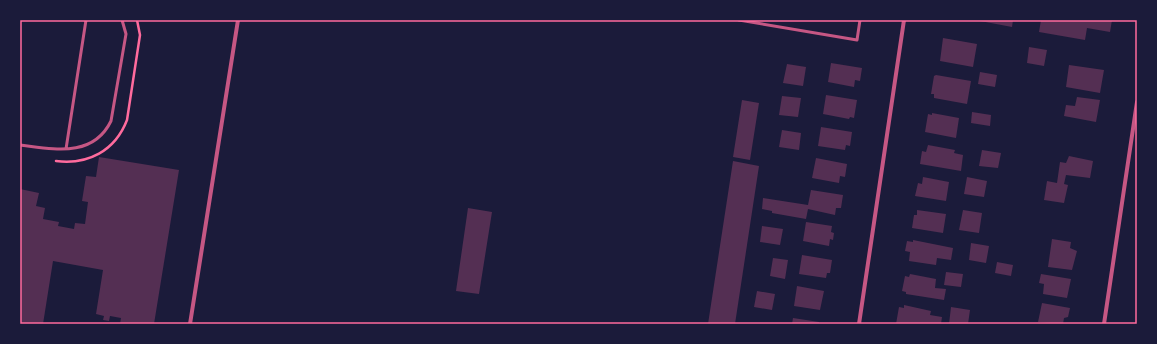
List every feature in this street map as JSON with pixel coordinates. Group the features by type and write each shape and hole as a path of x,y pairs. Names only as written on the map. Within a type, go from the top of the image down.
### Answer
{"street":[{"path":"190,324 238,20"},
{"path":"859,324 904,20"},
{"path":"1104,324 1137,102"}],"lane":[{"path":"66,149 86,20"},
{"path":"20,145 56,150 76,148 93,142 106,132 111,121 126,34 122,20"},
{"path":"739,20 857,40 860,20"},
{"path":"899,20 904,20"}],"building":[{"path":"975,20 1013,20 1012,27"},
{"path":"1041,20 1112,20 1110,32 1087,28 1085,40 1039,32"},
{"path":"943,38 977,44 973,67 940,61"},
{"path":"1029,47 1047,50 1044,66 1027,63"},
{"path":"831,63 862,68 860,81 855,80 854,87 828,82"},
{"path":"787,64 806,67 803,86 783,83"},
{"path":"1069,65 1104,70 1100,93 1066,87"},
{"path":"980,72 997,75 995,87 978,84"},
{"path":"936,75 971,81 967,104 934,98 934,94 931,94 934,76"},
{"path":"826,95 857,100 854,118 850,117 849,119 823,114"},
{"path":"782,96 801,98 798,117 779,115"},
{"path":"1077,97 1100,100 1096,122 1064,116 1066,105 1075,106"},
{"path":"742,100 759,103 750,160 733,157"},
{"path":"972,112 991,115 990,126 971,123"},
{"path":"932,113 959,118 956,138 925,132 928,114 932,115"},
{"path":"821,127 852,132 850,146 846,145 845,150 818,146"},
{"path":"782,130 801,133 799,150 779,147"},
{"path":"928,145 955,150 954,153 963,155 961,171 920,164 922,151 926,152"},
{"path":"982,150 1001,153 998,168 979,166"},
{"path":"1069,156 1093,161 1090,178 1066,175 1064,184 1068,185 1064,203 1044,200 1047,181 1057,183 1060,162 1066,163"},
{"path":"99,157 179,170 154,324 120,324 121,318 110,316 109,321 103,320 104,316 96,314 103,270 53,261 43,324 20,324 20,189 39,193 36,206 45,208 43,219 59,222 58,226 74,229 75,223 85,224 88,202 82,201 86,176 96,177"},
{"path":"816,158 847,164 845,177 840,176 839,183 812,178"},
{"path":"733,161 759,166 735,324 708,324"},
{"path":"923,177 949,182 946,201 915,196 918,183 922,184"},
{"path":"967,177 987,181 984,197 964,194"},
{"path":"811,190 843,195 841,208 836,208 835,215 808,209 806,219 772,213 772,211 762,209 763,198 808,205"},
{"path":"468,208 492,212 479,294 456,291"},
{"path":"917,210 946,214 943,233 912,228 914,215 917,215"},
{"path":"963,210 982,213 979,233 959,230"},
{"path":"806,222 832,226 831,232 834,233 833,240 830,239 829,246 803,241"},
{"path":"762,226 783,229 780,245 760,242"},
{"path":"1052,239 1071,242 1070,248 1077,251 1072,270 1048,267"},
{"path":"913,240 953,248 951,260 937,258 936,265 909,261 910,252 905,251 907,241 913,242"},
{"path":"971,243 989,246 986,263 969,260"},
{"path":"802,255 832,260 830,273 827,273 826,278 799,274"},
{"path":"773,258 788,260 785,279 770,276"},
{"path":"997,262 1013,265 1011,276 995,273"},
{"path":"946,272 963,274 961,287 944,285"},
{"path":"910,274 936,279 935,288 946,289 944,300 906,294 906,292 902,291 905,276 909,277"},
{"path":"1041,274 1071,279 1067,298 1043,294 1044,284 1039,283"},
{"path":"797,286 824,291 820,310 794,306"},
{"path":"757,291 775,294 772,310 754,307"},
{"path":"1042,303 1070,308 1068,317 1064,318 1063,324 1038,322"},
{"path":"904,305 931,311 930,315 942,317 941,324 896,324 899,307 904,308"},
{"path":"951,307 970,310 968,324 949,324"},
{"path":"793,318 819,322 819,324 792,324"}]}
